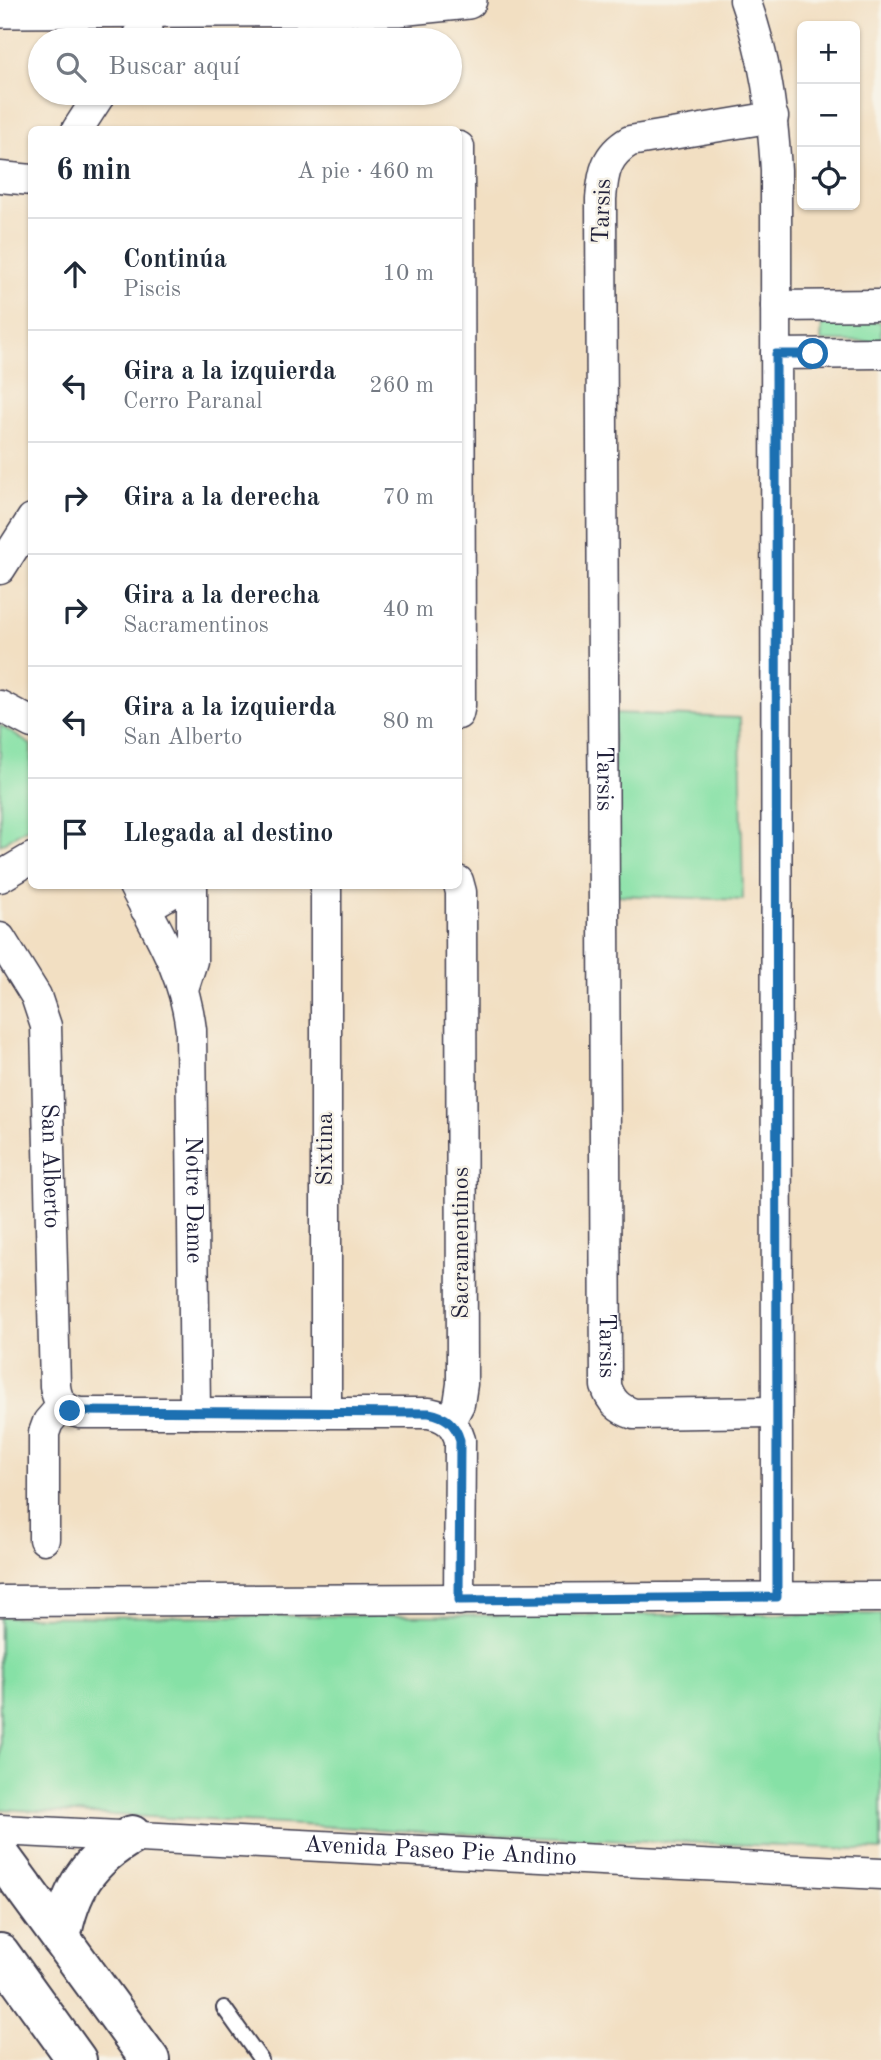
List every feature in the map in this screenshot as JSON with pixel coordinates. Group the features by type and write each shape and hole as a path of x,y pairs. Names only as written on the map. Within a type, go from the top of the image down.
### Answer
{"main road":[{"path":"61,1939 65,1915 84,1876 98,1859 132,1835"},
{"path":"0,1855 13,1888 61,1939 150,2060"},
{"path":"0,1953 77,2060"}],"street":[{"path":"0,9 398,7 468,0"},
{"path":"745,0 764,61 773,117 776,170 777,1597"},
{"path":"144,28 157,8"},
{"path":"80,126 93,105"},
{"name":"Tarsis","path":"773,117 631,141 619,148 605,167 601,199 607,1386 616,1405 634,1414 777,1412"},
{"path":"0,177 28,180"},
{"path":"776,306 881,305"},
{"path":"776,354 881,353"},
{"path":"0,569 28,525"},
{"path":"0,706 28,721"},
{"path":"0,877 28,860"},
{"path":"139,897 171,889"},
{"name":"Notre Dame","path":"184,986 192,961 192,889"},
{"name":"Sixtina","path":"326,889 326,1413"},
{"name":"Sacramentinos","path":"450,1421 459,1404 462,1384 460,889"},
{"name":"Notre Dame","path":"139,897 172,956 184,986 191,1030 195,1413"},
{"name":"San Alberto","path":"0,938 36,996 46,1026 55,1386 56,1396 62,1406"},
{"path":"44,1539 44,1433 54,1413 62,1406 80,1413 429,1413 450,1421 460,1440 459,1600"},
{"path":"0,1601 881,1597"},
{"name":"Avenida Paseo Pie Andino","path":"0,1830 881,1874"}],"lane":[{"path":"224,2008 261,2060"}],"green space":[{"path":"822,321 881,322 881,342 821,341"},
{"path":"613,713 740,718 743,900 615,895"},
{"path":"0,725 28,743 28,828 0,845"},
{"path":"881,1614 881,1850 448,1833 0,1809 0,1617"}],"route":[{"path":"70,1411 440,1415 450,1421 460,1440 459,1600 777,1597 776,354 813,354"}]}
